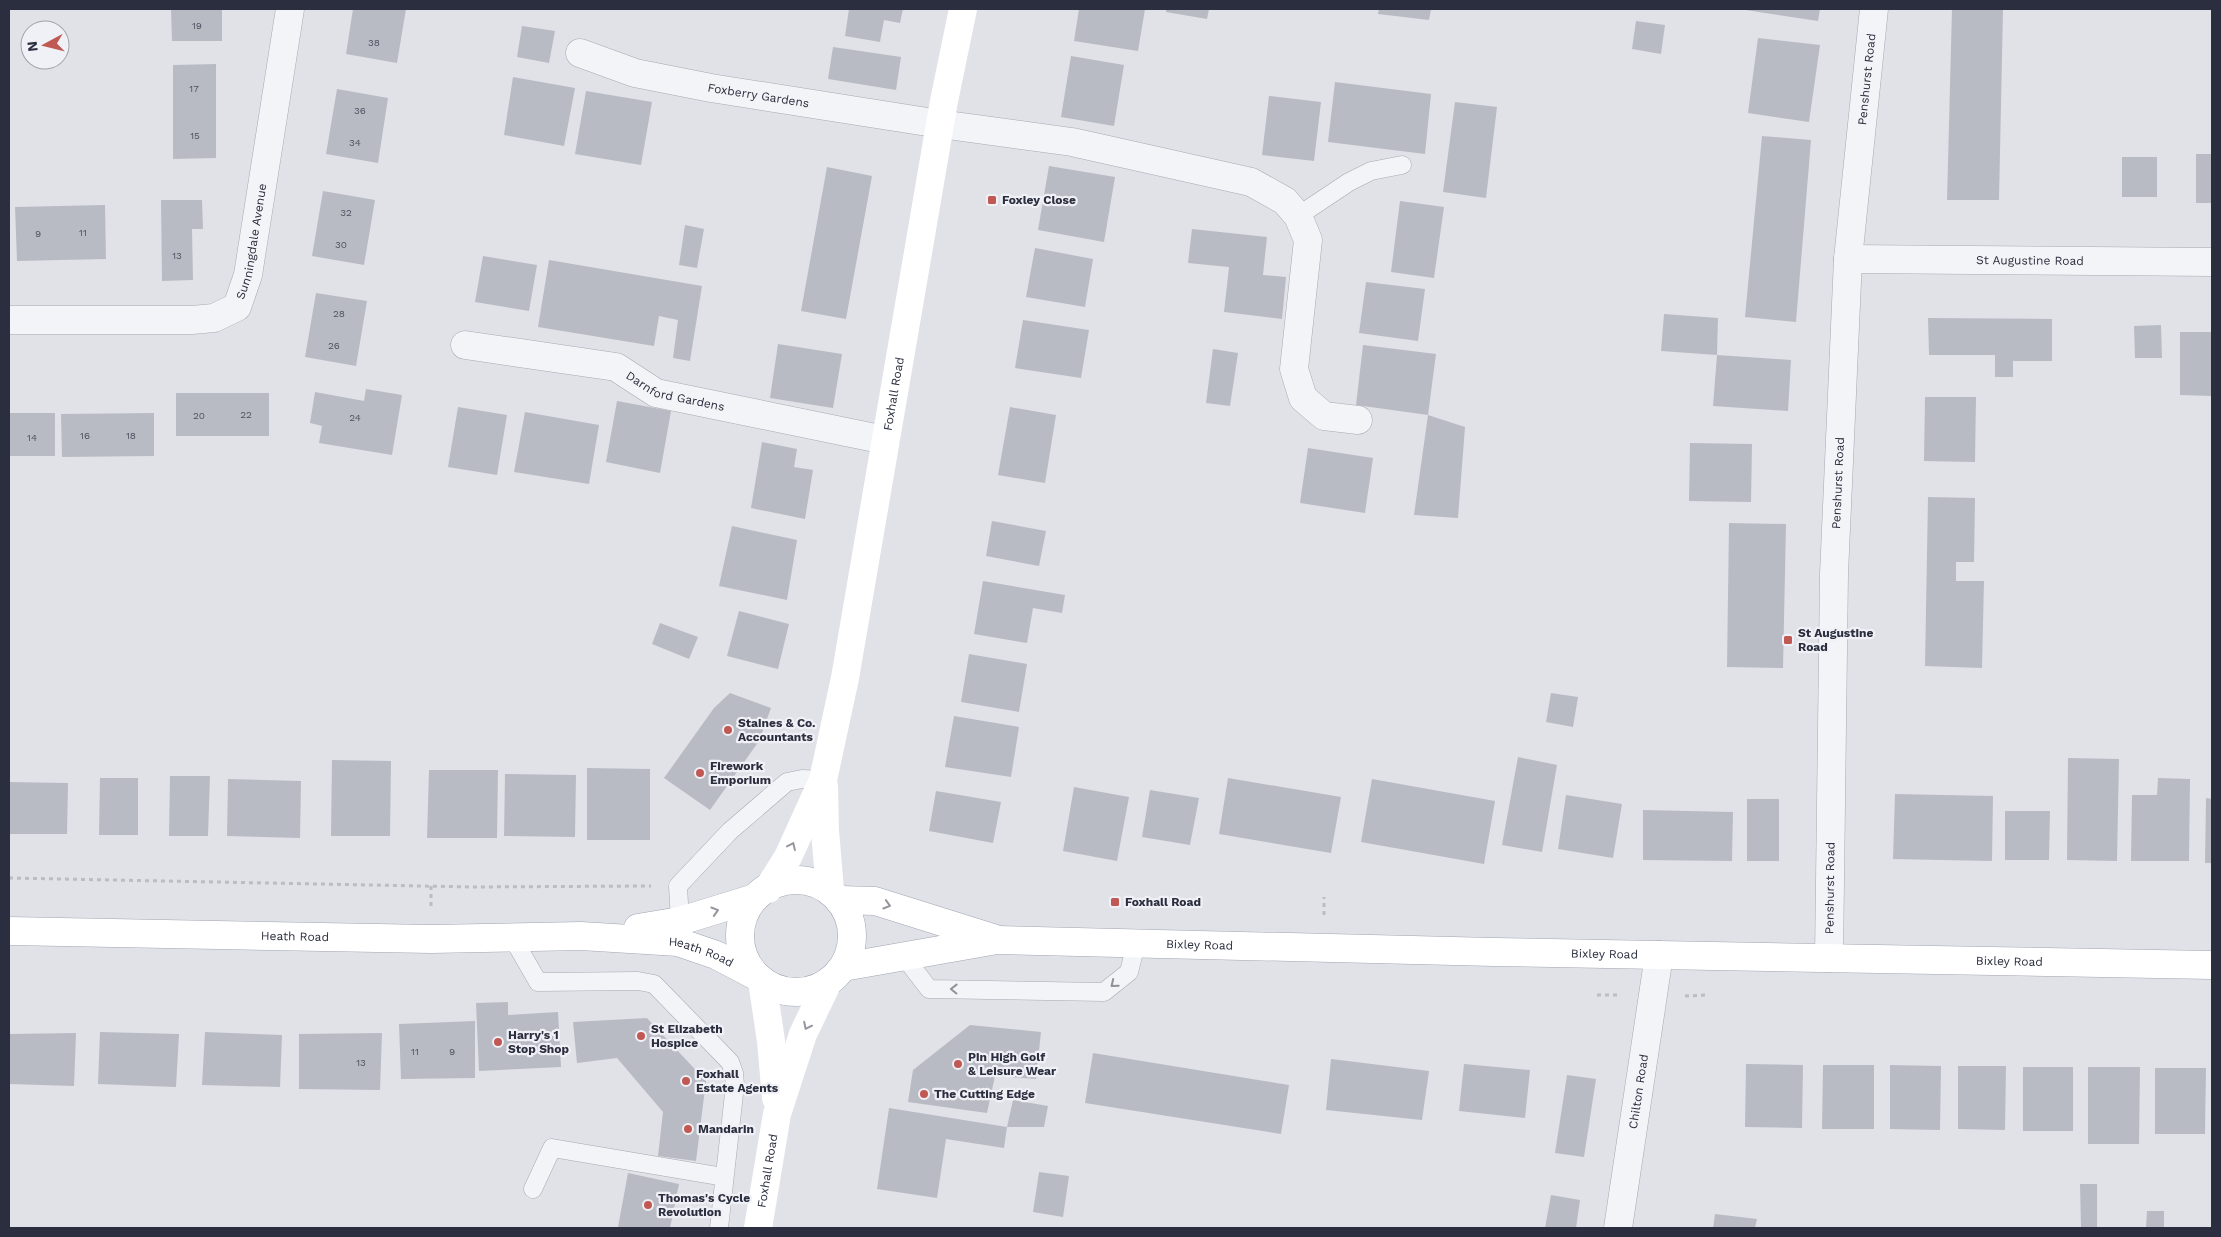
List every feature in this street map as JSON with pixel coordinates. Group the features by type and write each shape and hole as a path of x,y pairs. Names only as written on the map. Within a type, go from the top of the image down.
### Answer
{"main road":[{"name":"Foxhall Road","path":"762,893 788,857 823,780 845,678 940,124 963,9"},
{"name":"Foxhall Road","path":"823,780 825,831 835,895"},
{"path":"803,879 821,884 835,895 850,924 852,939 849,954 835,975 807,992 791,993 779,990 759,979 746,962 740,946 740,929 745,912 762,893 787,881 803,879"},
{"name":"Heath Road","path":"581,936 680,922 762,893"},
{"name":"Bixley Road","path":"835,895 875,901 997,940"},
{"name":"Heath Road","path":"9,931 432,939 581,936 678,942 716,955 759,979"},
{"name":"Bixley Road","path":"835,975 903,955 997,940 2212,965"},
{"name":"Foxhall Road","path":"758,1228 777,1114 803,1034 835,975"},
{"name":"Foxhall Road","path":"759,979 771,1041 777,1114"}],"street":[{"name":"Sunningdale Avenue","path":"9,320 192,320 214,318 236,307 248,275 290,9"},
{"name":"Penshurst Road","path":"1829,958 1834,574 1848,259 1874,9"},
{"name":"Foxberry Gardens","path":"580,53 635,73 710,88 940,124"},
{"path":"940,124 1072,142 1251,182 1285,201 1298,216 1308,240 1294,369 1303,398 1324,416 1358,420"},
{"name":"St Augustine Road","path":"1848,259 2212,262"},
{"name":"Darnford Gardens","path":"465,346 616,366 656,393 885,440"},
{"name":"Chilton Road","path":"1618,1228 1659,955"}],"lane":[{"path":"1298,216 1349,182 1371,171 1402,165"},
{"path":"680,922 678,886 730,831 786,782 802,779 823,780"},
{"path":"512,937 538,982 638,982 654,984 730,1062 734,1073 735,1085 719,1228"},
{"path":"903,955 929,989 1104,992 1129,972 1136,944"},
{"path":"533,1189 552,1148 724,1177"}],"path":[{"path":"9,878 474,887 678,886"}],"building":[{"path":"171,9 222,9 222,41 172,41"},
{"path":"353,9 406,9 397,63 346,54"},
{"path":"849,9 903,9 900,23 884,20 880,42 845,36"},
{"path":"1079,9 1145,9 1138,51 1074,41"},
{"path":"1166,9 1209,9 1207,19 1166,12"},
{"path":"1379,9 1431,9 1429,20 1378,14"},
{"path":"1739,9 1820,9 1818,21"},
{"path":"1952,9 2003,9 1999,200 1947,200"},
{"path":"1636,21 1665,25 1661,54 1632,49"},
{"path":"522,26 555,31 549,63 517,57"},
{"path":"1758,38 1820,45 1809,122 1748,113"},
{"path":"833,47 901,57 896,90 828,79"},
{"path":"1071,56 1124,65 1114,126 1061,117"},
{"path":"216,64 216,158 173,159 173,65"},
{"path":"513,77 575,88 564,146 504,135"},
{"path":"1335,82 1431,94 1425,154 1328,142"},
{"path":"337,89 388,98 378,163 326,154"},
{"path":"586,91 652,102 641,165 575,154"},
{"path":"1269,96 1321,102 1314,161 1262,155"},
{"path":"1455,102 1497,107 1486,198 1443,192"},
{"path":"1762,136 1811,140 1796,322 1745,317"},
{"path":"2196,154 2212,154 2212,203 2196,203"},
{"path":"2122,157 2157,157 2157,197 2122,197"},
{"path":"1049,166 1115,177 1104,242 1038,230"},
{"path":"827,167 872,176 846,319 801,311"},
{"path":"323,191 375,200 364,265 312,256"},
{"path":"161,200 202,200 203,229 192,229 193,280 162,281"},
{"path":"1400,201 1444,207 1434,278 1391,272"},
{"path":"105,205 106,259 17,261 15,207"},
{"path":"685,225 704,229 697,268 679,265"},
{"path":"1192,229 1267,237 1263,275 1286,277 1282,319 1224,312 1229,267 1188,263"},
{"path":"1035,248 1093,259 1085,307 1026,297"},
{"path":"483,256 537,265 529,311 475,302"},
{"path":"549,260 702,286 690,361 673,358 678,320 659,316 654,346 538,327"},
{"path":"1366,282 1425,289 1418,341 1359,333"},
{"path":"316,293 367,301 356,366 305,357"},
{"path":"1664,314 1718,318 1717,355 1661,351"},
{"path":"1928,318 2052,319 2052,361 2013,361 2013,377 1995,377 1995,355 1929,355"},
{"path":"1023,320 1089,330 1081,378 1015,368"},
{"path":"2161,325 2162,358 2135,358 2134,326"},
{"path":"2180,332 2212,332 2212,396 2180,395"},
{"path":"778,344 842,354 833,408 770,398"},
{"path":"1363,345 1436,354 1428,415 1356,405"},
{"path":"1213,349 1238,353 1230,406 1206,403"},
{"path":"1717,355 1791,360 1788,411 1713,406"},
{"path":"366,389 402,395 392,455 319,443 322,426 310,423 315,392 364,401"},
{"path":"176,393 269,393 269,436 176,436"},
{"path":"1925,397 1976,397 1975,462 1924,461"},
{"path":"617,401 671,411 660,473 606,462"},
{"path":"458,407 507,415 497,475 448,467"},
{"path":"1010,407 1056,415 1045,483 998,475"},
{"path":"525,412 599,425 589,484 514,472"},
{"path":"9,413 55,413 55,456 9,456"},
{"path":"154,413 154,456 62,457 61,414"},
{"path":"1428,415 1465,427 1458,518 1414,515"},
{"path":"762,442 797,449 794,467 813,470 805,519 751,508"},
{"path":"1690,443 1752,444 1751,502 1689,501"},
{"path":"1308,448 1373,458 1365,513 1300,503"},
{"path":"1928,497 1975,498 1974,562 1956,562 1956,581 1984,581 1982,668 1925,666"},
{"path":"992,521 1046,531 1039,566 986,556"},
{"path":"1729,523 1786,524 1783,668 1727,667"},
{"path":"732,526 797,540 787,600 719,586"},
{"path":"983,581 1065,595 1062,613 1033,608 1027,643 974,634"},
{"path":"739,611 789,624 778,669 727,656"},
{"path":"660,623 698,637 689,659 652,644"},
{"path":"969,654 1027,664 1019,712 961,702"},
{"path":"730,693 771,708 759,741 710,810 664,778 714,708"},
{"path":"1551,693 1578,697 1573,727 1546,722"},
{"path":"954,716 1019,727 1011,777 945,767"},
{"path":"1518,757 1557,765 1542,852 1502,845"},
{"path":"2068,758 2119,759 2117,861 2067,860"},
{"path":"332,760 391,761 390,836 331,836"},
{"path":"587,768 650,769 650,840 587,840"},
{"path":"429,770 498,770 497,838 427,838"},
{"path":"505,774 576,775 575,837 504,836"},
{"path":"170,776 210,776 208,836 169,836"},
{"path":"100,778 138,778 138,835 99,835"},
{"path":"1228,778 1341,797 1331,853 1219,834"},
{"path":"2158,778 2190,779 2189,861 2131,861 2132,795 2157,795"},
{"path":"228,779 301,781 300,838 227,836"},
{"path":"1372,779 1495,801 1484,864 1361,842"},
{"path":"9,782 68,783 67,834 9,834"},
{"path":"1074,787 1129,797 1117,861 1063,851"},
{"path":"1150,790 1199,798 1190,845 1142,837"},
{"path":"936,791 1001,802 993,843 929,831"},
{"path":"1895,794 1993,796 1992,861 1893,859"},
{"path":"1566,795 1622,804 1613,858 1558,849"},
{"path":"2206,798 2212,799 2212,863 2205,863"},
{"path":"1747,799 1779,799 1779,861 1747,861"},
{"path":"1643,810 1733,812 1732,861 1643,860"},
{"path":"2005,811 2050,811 2049,860 2005,860"},
{"path":"508,1002 508,1015 558,1012 561,1067 479,1071 476,1003"},
{"path":"647,1018 706,1081 696,1161 658,1156 663,1112 617,1058 577,1063 573,1022"},
{"path":"475,1021 475,1078 401,1079 399,1024"},
{"path":"970,1025 1041,1032 1036,1079 995,1076 987,1113 908,1102 913,1070"},
{"path":"100,1032 179,1034 176,1087 98,1084"},
{"path":"205,1032 282,1035 280,1087 202,1085"},
{"path":"76,1033 74,1086 9,1084 9,1034"},
{"path":"382,1033 380,1090 299,1089 299,1034"},
{"path":"1093,1053 1289,1085 1281,1134 1085,1103"},
{"path":"1331,1059 1429,1071 1422,1120 1326,1110"},
{"path":"1464,1064 1530,1070 1525,1118 1459,1111"},
{"path":"1746,1064 1803,1065 1802,1128 1745,1127"},
{"path":"1823,1065 1874,1065 1874,1129 1822,1129"},
{"path":"1890,1065 1941,1066 1940,1130 1890,1129"},
{"path":"1958,1066 2006,1066 2005,1130 1958,1129"},
{"path":"2023,1067 2073,1067 2073,1131 2023,1131"},
{"path":"2088,1067 2140,1067 2139,1144 2088,1144"},
{"path":"2155,1068 2206,1068 2205,1134 2155,1134"},
{"path":"1567,1075 1596,1079 1584,1157 1555,1153"},
{"path":"1013,1100 1048,1106 1044,1127 1007,1127"},
{"path":"889,1108 1007,1127 1004,1148 946,1139 937,1198 877,1189"},
{"path":"1039,1172 1069,1176 1063,1217 1033,1212"},
{"name":"Thomas's Cycle Revolution","path":"628,1173 679,1184 670,1228 618,1227"},
{"path":"2080,1184 2097,1184 2097,1227 2081,1227"},
{"path":"1551,1195 1580,1200 1576,1228 1545,1228"},
{"path":"2147,1211 2164,1211 2164,1228 2146,1228"},
{"path":"1715,1214 1757,1219 1755,1228 1713,1228"}],"place":[{"name":"Foxley Close","path":"992,200"},
{"name":"St Augustine Road","path":"1788,640"},
{"name":"Staines & Co. Accountants","path":"728,730"},
{"name":"Firework Emporium","path":"700,773"},
{"name":"Foxhall Road","path":"1115,902"},
{"name":"St Elizabeth Hospice","path":"641,1036"},
{"name":"Harry's 1 Stop Shop","path":"498,1042"},
{"name":"Pin High Golf & Leisure Wear","path":"958,1064"},
{"name":"Foxhall Estate Agents","path":"686,1081"},
{"name":"The Cutting Edge","path":"924,1094"},
{"name":"Mandarin","path":"688,1129"},
{"name":"Thomas's Cycle Revolution","path":"648,1205"}]}
